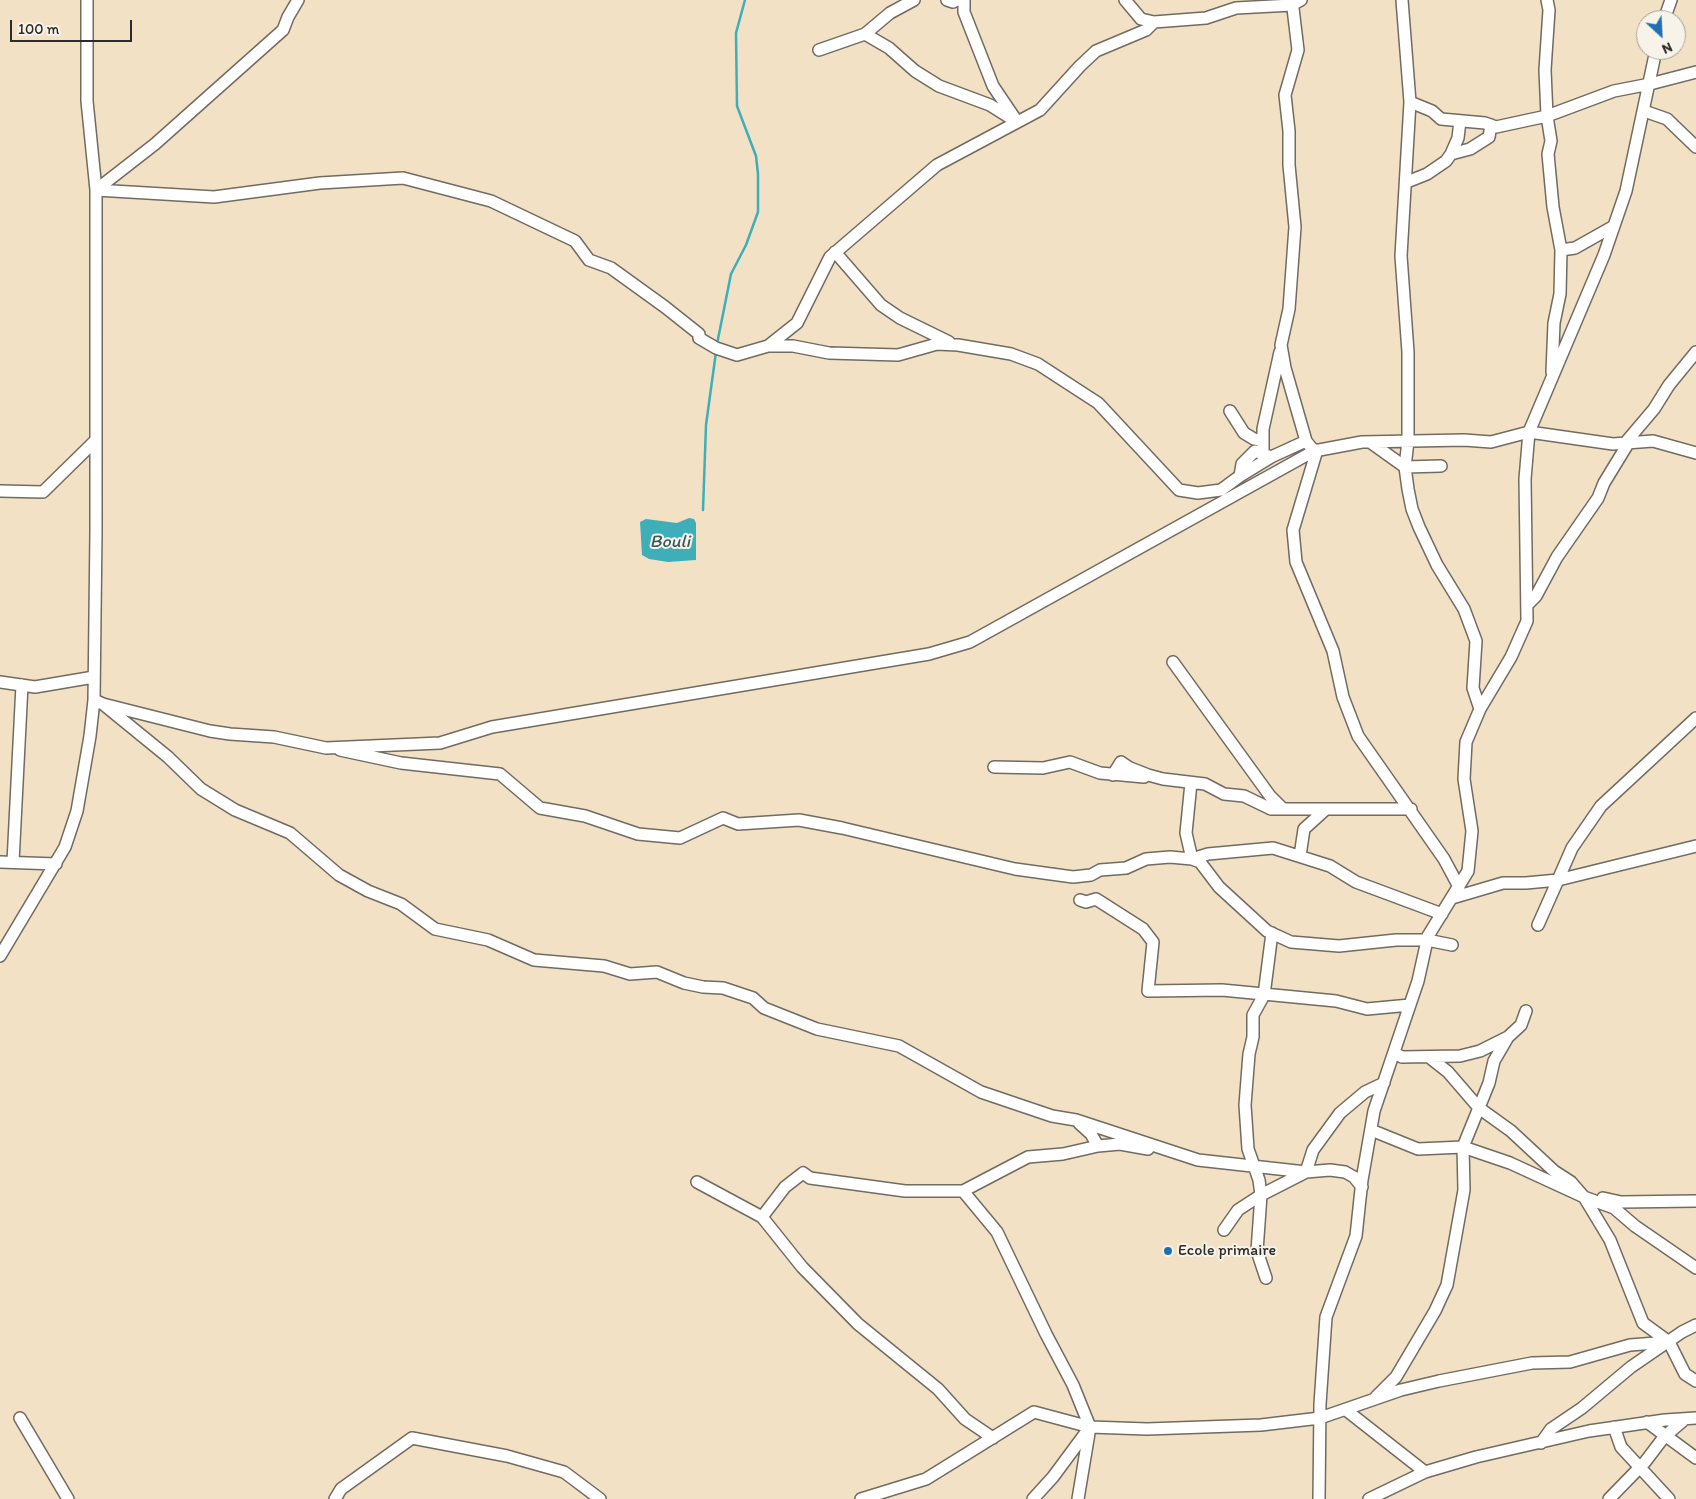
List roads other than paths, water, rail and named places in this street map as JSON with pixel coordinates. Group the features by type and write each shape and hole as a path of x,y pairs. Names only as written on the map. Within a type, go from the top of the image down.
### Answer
{"street":[{"path":"0,956 65,847 77,811 98,702 94,677 96,190 87,101 88,0"},
{"path":"96,190 155,144 283,30 298,0"},
{"path":"819,50 865,34 890,13 914,0"},
{"path":"947,0 957,0"},
{"path":"964,0 964,12 993,86 1017,122"},
{"path":"1124,0 1141,18 1154,22 1206,18 1236,8 1295,2 1298,50 1285,95 1289,132 1288,165 1295,227 1289,309 1263,436 1267,456 1266,478"},
{"path":"1402,0 1410,102 1407,182 1401,256 1408,352 1408,441 1405,467 1412,509 1437,565 1464,609 1476,640 1472,688 1480,709"},
{"path":"1547,0 1549,10 1545,70 1547,116 1551,141 1548,154 1554,212 1561,250 1560,294 1554,323 1552,379"},
{"path":"768,346 797,323 830,256 938,165 1040,110 1096,51 1146,30 1154,22"},
{"path":"865,34 889,48 916,71 939,86 990,104 1017,122"},
{"path":"1319,1499 1320,1418 1326,1317 1356,1236 1374,1111 1418,981 1427,940 1468,871 1472,831 1464,779 1466,742 1480,709 1511,657 1527,621 1525,479 1529,432 1604,255 1626,191 1654,60"},
{"path":"1410,102 1432,111 1441,119 1491,125 1496,128 1547,116 1614,91 1696,72"},
{"path":"1644,111 1667,119 1696,147"},
{"path":"1407,182 1437,168 1452,154 1458,138 1460,121"},
{"path":"1452,154 1470,149 1489,137 1491,125"},
{"path":"96,190 214,197 320,183 403,178 491,201 575,241 589,260 611,268 665,307 699,334 700,338 716,348 737,355 768,346 793,346 829,353 898,355 938,344 958,345 1011,354 1038,364 1098,402 1179,490 1198,493 1222,490 1267,456 1306,441"},
{"path":"1561,250 1574,248 1614,226"},
{"path":"835,252 881,305 900,318 958,345"},
{"path":"1281,345 1285,368 1306,441 1316,450"},
{"path":"1527,605 1536,596 1558,557 1598,498 1604,483 1628,442 1654,409 1669,385 1696,352"},
{"path":"1230,411 1244,433 1263,436"},
{"path":"326,748 440,743 492,727 929,654 970,642 1316,450 1370,442 1464,440 1491,442 1529,432 1613,444 1653,441 1696,453"},
{"path":"0,491 42,492 96,440"},
{"path":"1370,442 1405,467 1441,466"},
{"path":"1316,450 1293,530 1296,562 1333,651 1343,697 1358,736 1411,809 1444,859 1459,887"},
{"path":"1173,662 1270,796 1283,809"},
{"path":"0,682 35,687 94,677"},
{"path":"13,862 22,685"},
{"path":"98,702 210,731 274,737 401,763 500,774 540,808 585,816 638,834 680,838 723,818 738,824 799,820 842,828 1015,869 1073,877 1091,874 1100,870 1126,868 1146,859 1170,856 1192,859 1200,862 1218,887 1244,912 1272,933 1291,942 1339,946 1396,940 1427,940 1452,945"},
{"path":"98,702 168,757 201,790 235,810 290,833 339,876 362,889 401,904 435,929 488,940 534,960 604,966 630,974 657,972 702,988 723,988 753,998 764,1008 817,1029 899,1046 981,1092 1052,1116 1076,1120 1198,1160 1254,1168 1306,1172 1330,1170 1345,1172 1354,1177 1362,1187"},
{"path":"1538,925 1572,848 1601,806 1696,718"},
{"path":"994,767 1043,768 1070,762 1100,773 1114,775 1121,762 1130,768 1163,779 1205,784 1224,794 1244,796 1271,809 1411,809"},
{"path":"1191,783 1186,833 1192,859"},
{"path":"1300,856 1304,829 1325,810"},
{"path":"1452,898 1503,883 1558,880 1696,846"},
{"path":"1192,859 1208,854 1273,848 1330,866 1356,882 1442,914"},
{"path":"0,862 56,864"},
{"path":"1080,900 1086,902 1096,899 1142,929 1153,942 1148,991 1222,990 1336,1001 1367,1009 1410,1004"},
{"path":"1266,1278 1257,1251 1261,1195 1259,1180 1246,1135 1245,1105 1249,1054 1253,1038 1252,1015 1264,995 1272,933"},
{"path":"1394,1053 1402,1057 1428,1057 1460,1056 1480,1051 1508,1037 1521,1025 1526,1011"},
{"path":"1373,1400 1396,1377 1435,1311 1447,1285 1464,1190 1463,1147 1489,1083 1494,1062 1508,1037"},
{"path":"1428,1057 1448,1072 1479,1108 1511,1131 1554,1171 1571,1182 1584,1197 1610,1240 1643,1323 1669,1342 1685,1374 1696,1381"},
{"path":"1224,1230 1238,1210 1261,1195 1306,1172 1313,1150 1340,1113 1376,1084 1384,1083"},
{"path":"1076,1120 1091,1134 1098,1146"},
{"path":"1371,1130 1418,1149 1463,1147 1510,1163 1584,1197 1614,1208 1635,1226 1696,1268"},
{"path":"762,1217 785,1187 803,1173 810,1178 905,1191 963,1191 1028,1157 1063,1154 1098,1146 1120,1144 1170,1152"},
{"path":"697,1182 762,1217 802,1267 858,1324 938,1389 965,1418 993,1438"},
{"path":"963,1191 997,1232 1073,1385 1090,1427 1078,1499"},
{"path":"1584,1197 1621,1202 1696,1201"},
{"path":"1541,1443 1551,1429 1582,1408 1631,1367 1696,1325"},
{"path":"861,1499 926,1480 1034,1412 1090,1427 1147,1429 1261,1425 1320,1418 1429,1383 1496,1369 1532,1363 1570,1362 1630,1345 1669,1342"},
{"path":"1346,1410 1425,1472"},
{"path":"20,1418 68,1499"},
{"path":"1369,1499 1425,1472 1476,1457 1647,1422 1691,1418"},
{"path":"1608,1499 1639,1468 1664,1437 1691,1418"},
{"path":"1647,1422 1664,1437 1696,1458"},
{"path":"1033,1499 1053,1477 1090,1427"},
{"path":"1614,1428 1621,1447 1669,1499"},
{"path":"335,1499 341,1489 412,1438 507,1456 564,1472 600,1499"}],"water":[{"name":"Bouli","path":"689,518 694,519 696,523 696,560 668,562 649,559 642,555 640,522 646,519 677,523"}],"waterway":[{"path":"717,344 731,274 746,245 758,212 756,156 737,106 736,33 745,0"},
{"path":"703,510 706,425 716,352"}],"place":[{"name":"Ecole primaire","path":"1168,1251"}]}
